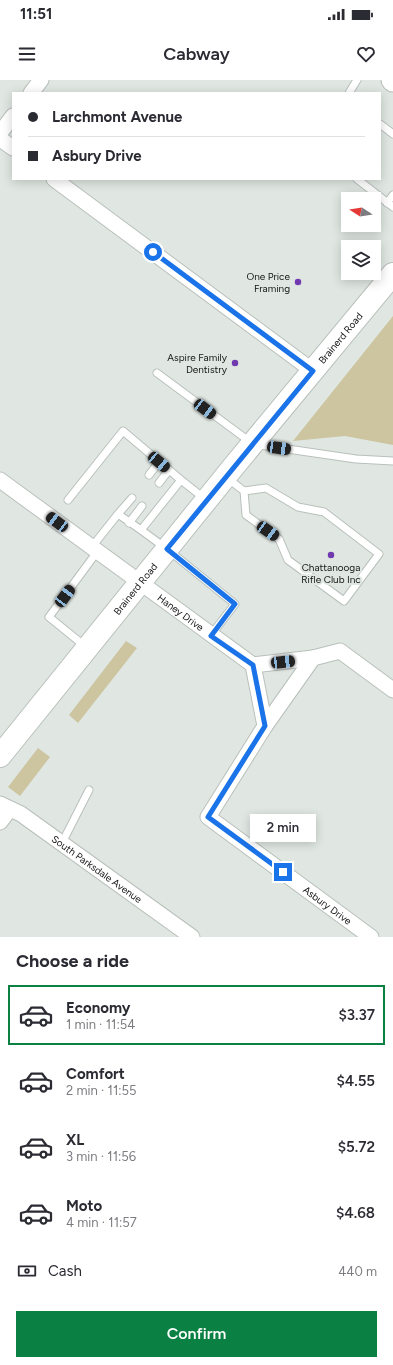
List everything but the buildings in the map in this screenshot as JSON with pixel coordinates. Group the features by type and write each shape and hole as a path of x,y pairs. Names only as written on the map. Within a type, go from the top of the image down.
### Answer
{"main road":[{"name":"Brainerd Road","path":"0,756 225,477 393,274"}],"street":[{"path":"32,92 41,80"},
{"path":"0,133 12,117"},
{"path":"0,139 12,147"},
{"path":"55,180 313,371"},
{"name":"Haney Drive","path":"0,480 211,636 253,665"},
{"path":"265,726 253,665 313,658 340,651 393,690"},
{"path":"265,726 313,658"},
{"name":"Asbury Drive","path":"265,726 208,817 371,937"},
{"path":"0,822 5,806"},
{"name":"South Parksdale Avenue","path":"5,806 21,814 192,937"}],"lane":[{"path":"350,92 357,80"},
{"path":"381,125 393,134"},
{"path":"358,180 393,207"},
{"path":"387,202 393,195"},
{"path":"157,373 253,444 356,459 393,461"},
{"path":"68,500 123,431 180,480 207,500"},
{"path":"149,475 159,462"},
{"path":"159,482 169,470"},
{"path":"225,477 244,491 266,488 298,507 324,512 379,554 344,601 288,560 279,539 246,515 244,491"},
{"path":"141,530 180,480"},
{"path":"87,648 49,618 118,514 132,498"},
{"path":"129,523 142,506"},
{"path":"118,514 167,549 235,604 211,636"},
{"path":"62,843 89,790"}],"shaded area":[{"path":"393,316 393,445 345,436 293,441"},
{"path":"126,641 137,648 78,723 69,715"},
{"path":"38,748 50,757 20,796 8,787"}],"place":[{"name":"One Price Framing","path":"298,282"},
{"name":"Aspire Family Dentistry","path":"235,363"},
{"name":"Chattanooga Rifle Club Inc","path":"331,555"}],"route":[{"path":"153,252 313,371 167,549 235,604 211,636 253,665 265,726 208,817 283,872"}]}
